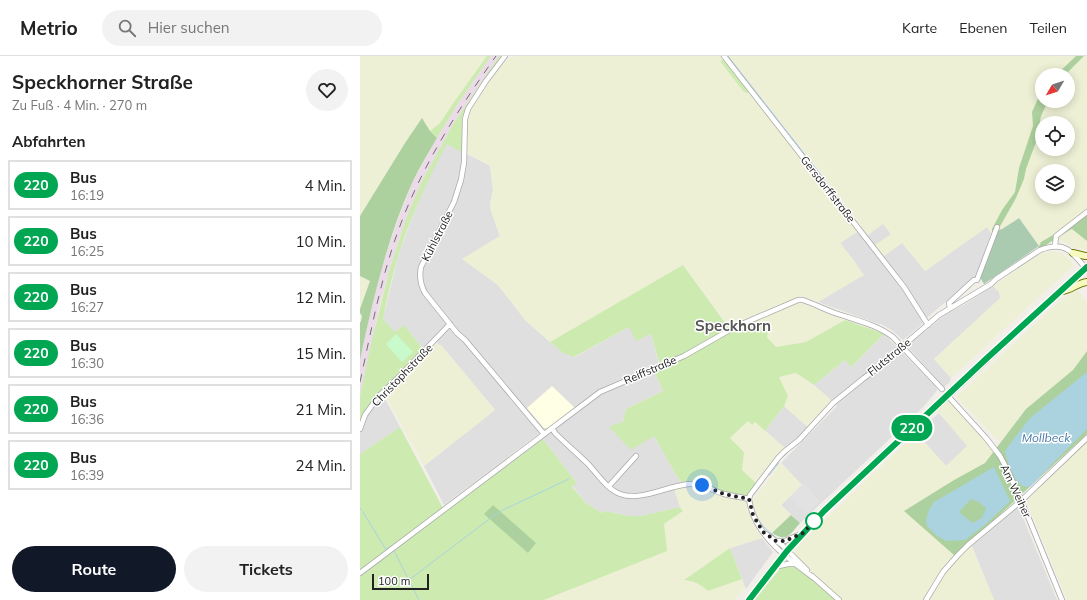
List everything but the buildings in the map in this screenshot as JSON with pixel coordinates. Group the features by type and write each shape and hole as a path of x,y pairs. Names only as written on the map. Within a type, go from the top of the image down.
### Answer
{"main road":[{"path":"1073,253 1087,256"},
{"path":"749,600 774,567 803,533 846,489 949,397 1086,269"},
{"path":"1061,291 1067,290 1082,282 1087,282"}],"street":[{"name":"Kühlstraße","path":"505,56 486,81 468,109 465,119 464,163 461,180 454,202 421,267 420,279 425,293 544,434"},
{"name":"Gersdorffstraße","path":"724,56 904,287 928,325"},
{"path":"1086,269 1068,249 1055,246 1056,236 1087,212"},
{"path":"950,308 949,303 974,280 977,280 997,227"},
{"name":"Flutstraße","path":"749,499 750,495 778,458 799,440 833,404 856,384 950,308 983,289 1040,250 1055,246"},
{"path":"977,280 981,283 983,289"},
{"name":"Reiffstraße","path":"360,573 600,392 684,356 735,327 798,300 803,300 836,314 873,325 886,332 942,389"},
{"name":"Christophstraße","path":"360,429 365,415 378,397 450,324"},
{"name":"Am Weiher","path":"949,397 1000,456 1021,501 1062,600"},
{"path":"552,428 596,474 619,494 634,496 659,492 682,485 693,484 724,494 749,499 753,515 767,538 839,600"},
{"path":"926,600 943,572 958,555 1021,501 1087,438"},
{"path":"609,486 636,456"},
{"path":"763,532 776,541 795,564 814,578"},
{"path":"776,541 785,541 803,533"},
{"path":"774,567 795,564"}],"shaded area":[{"path":"360,56 487,56 440,123 430,131 422,118 360,216"},
{"path":"491,56 499,56 452,126 421,183 413,203 389,271 379,308 360,396 360,360 376,287 399,217 413,181 437,138 457,105"},
{"path":"517,56 722,56 725,59 720,61 751,92 857,230 857,232 840,243 864,275 818,302 802,296 729,327 683,265 550,342 526,321 498,285 462,259 500,236 491,211 490,203 493,191 490,166 467,153 467,120 470,109 501,62"},
{"path":"729,56 1087,56 1087,249 1078,249 1060,240 1049,239 1039,246 1019,218 996,233 991,233 987,227 925,271 902,243 884,256 875,245 891,234 883,224 868,235 827,180"},
{"path":"446,143 490,166 493,191 490,203 491,211 500,236 463,259 498,285 526,321 563,353 575,357 629,327 651,334 659,363 654,371 663,391 626,409 623,422 616,424 654,436 681,482 681,486 674,488 680,507 641,516 628,516 606,511 602,513 586,503 572,486 577,483 540,433 444,505 424,466 495,410 441,345 440,346 436,341 425,351 404,325 395,333 383,319 398,256 425,185"},
{"path":"1019,218 1039,246 984,284 979,276 996,233"},
{"path":"883,223 891,234 884,255 902,242 925,271 987,227 991,233 977,277 973,278 903,340 893,331 881,324 818,302 863,275 840,243 862,227 868,235"},
{"path":"1053,251 1063,254 1074,265 951,378 934,359 1000,298 999,292 993,286 1034,257"},
{"path":"360,276 370,281 360,309"},
{"path":"993,286 999,292 1001,298 934,359 951,378 950,382 944,387 907,346 946,314 962,306"},
{"path":"1077,290 1087,302 1087,351 1073,370 1026,409 1000,442 956,397 1063,298"},
{"path":"798,302 802,302 845,320 804,343 776,347 767,337 758,319"},
{"path":"884,334 936,387 937,390 913,417 800,523 781,505 802,485 781,463 837,406 814,385 845,360 851,367"},
{"path":"436,341 439,346 441,345 495,410 424,466 384,393"},
{"path":"796,373 831,400 808,427 784,406 788,396 779,377"},
{"path":"552,386 575,408 548,428 544,428 527,408"},
{"path":"383,395 400,427 360,454 360,433 366,415"},
{"path":"948,399 994,451 985,463 904,511 955,556 925,600 842,600 821,582 797,557 795,553 796,547 916,433 946,466 967,446 937,410"},
{"path":"784,406 808,427 786,449 765,431"},
{"path":"939,413 968,446 946,466 916,433"},
{"path":"748,421 755,422 786,449 757,484 741,470 744,452 730,438"},
{"path":"1087,442 1087,600 1067,600 1026,500"},
{"path":"781,463 802,485 781,505 791,515 772,533 761,522 752,501"},
{"path":"804,483 820,501 806,514 790,497"},
{"path":"692,485 748,500 753,522 762,538 730,548 684,580 701,585 708,591 742,579 745,587 735,600 544,600 569,591 683,511 680,507 674,488"},
{"path":"1016,507 1019,508 1057,600 994,600 971,544"},
{"path":"762,538 773,552 746,589 730,548"},
{"path":"971,544 994,600 927,600 946,571"}],"green space":[{"path":"487,56 491,56 457,105 437,138 430,131 440,123"},
{"path":"499,56 502,56 467,108 463,153 447,144 420,199 398,256 383,319 395,332 404,325 424,350 381,392 360,427 360,396 370,348 389,271 406,219 421,183 452,126"},
{"path":"1076,56 1084,56 1072,68 1063,68"},
{"path":"725,59 751,92 746,93 743,91 720,61"},
{"path":"1035,105 1035,108 1045,108 1041,116 1035,116 1035,145 1024,179 1016,198 998,230 1009,228 992,244 992,229 1002,210 1015,192 1019,168 1033,126 1032,112"},
{"path":"422,118 430,131 437,138 413,181 388,247 370,314 360,360 360,323 362,316 360,309 370,281 360,276 360,216"},
{"path":"1087,214 1087,241 1072,229 1037,250 1041,242 1063,227 1071,225"},
{"path":"683,265 731,331 758,319 768,332 767,337 776,347 806,342 845,320 884,334 851,367 845,360 814,385 796,373 779,377 788,396 784,406 765,431 755,422 752,425 748,421 730,438 744,452 742,470 757,484 748,496 727,493 698,483 681,482 654,436 631,450 609,427 623,422 626,409 663,391 654,371 659,362 651,334 636,341 629,327 574,357 563,353 550,342"},
{"path":"396,334 413,352 402,362 386,344"},
{"path":"1087,351 1087,434 955,556 904,511 985,463 1026,409 1073,370"},
{"path":"400,427 445,512 543,439 577,483 572,487 586,503 602,513 606,511 628,516 641,516 680,507 683,511 664,524 667,551 544,600 360,600 360,454"},
{"path":"493,505 536,543 528,553 484,514"},
{"path":"791,515 800,523 791,534 781,537 772,533"},
{"path":"730,548 742,579 708,591 697,583 684,580"},
{"path":"793,565 809,576 836,600 754,600 782,567"}],"water":[{"name":"Mollbeck","path":"1087,372 1087,429 1030,487 1023,486 1014,476 1005,451 1030,418"},
{"path":"994,467 1010,501 987,523 965,540 946,541 936,535 927,526 926,520 929,510 934,502","holes":["971,499 979,502 986,508 982,518 972,523 959,512"]}],"waterway":[{"path":"728,56 825,180"},
{"path":"829,186 861,228"},
{"path":"783,457 788,452"},
{"path":"769,475 779,463"},
{"path":"754,494 766,478"},
{"path":"409,580 503,510 569,479"},
{"path":"363,512 385,548 387,549 391,546"},
{"path":"757,518 774,536"},
{"path":"394,551 419,600"}],"railway":[{"path":"360,382 383,279 389,258 412,196 433,154 496,56"}],"bus line":[{"name":"220","path":"749,600 787,551 846,489 1087,267"}],"district":[{"name":"Speckhorn","path":"733,325"}],"route":[{"path":"702,485 724,494 749,499 749,504 753,515 763,532 776,541 785,541 803,533 816,519 814,521"}]}
